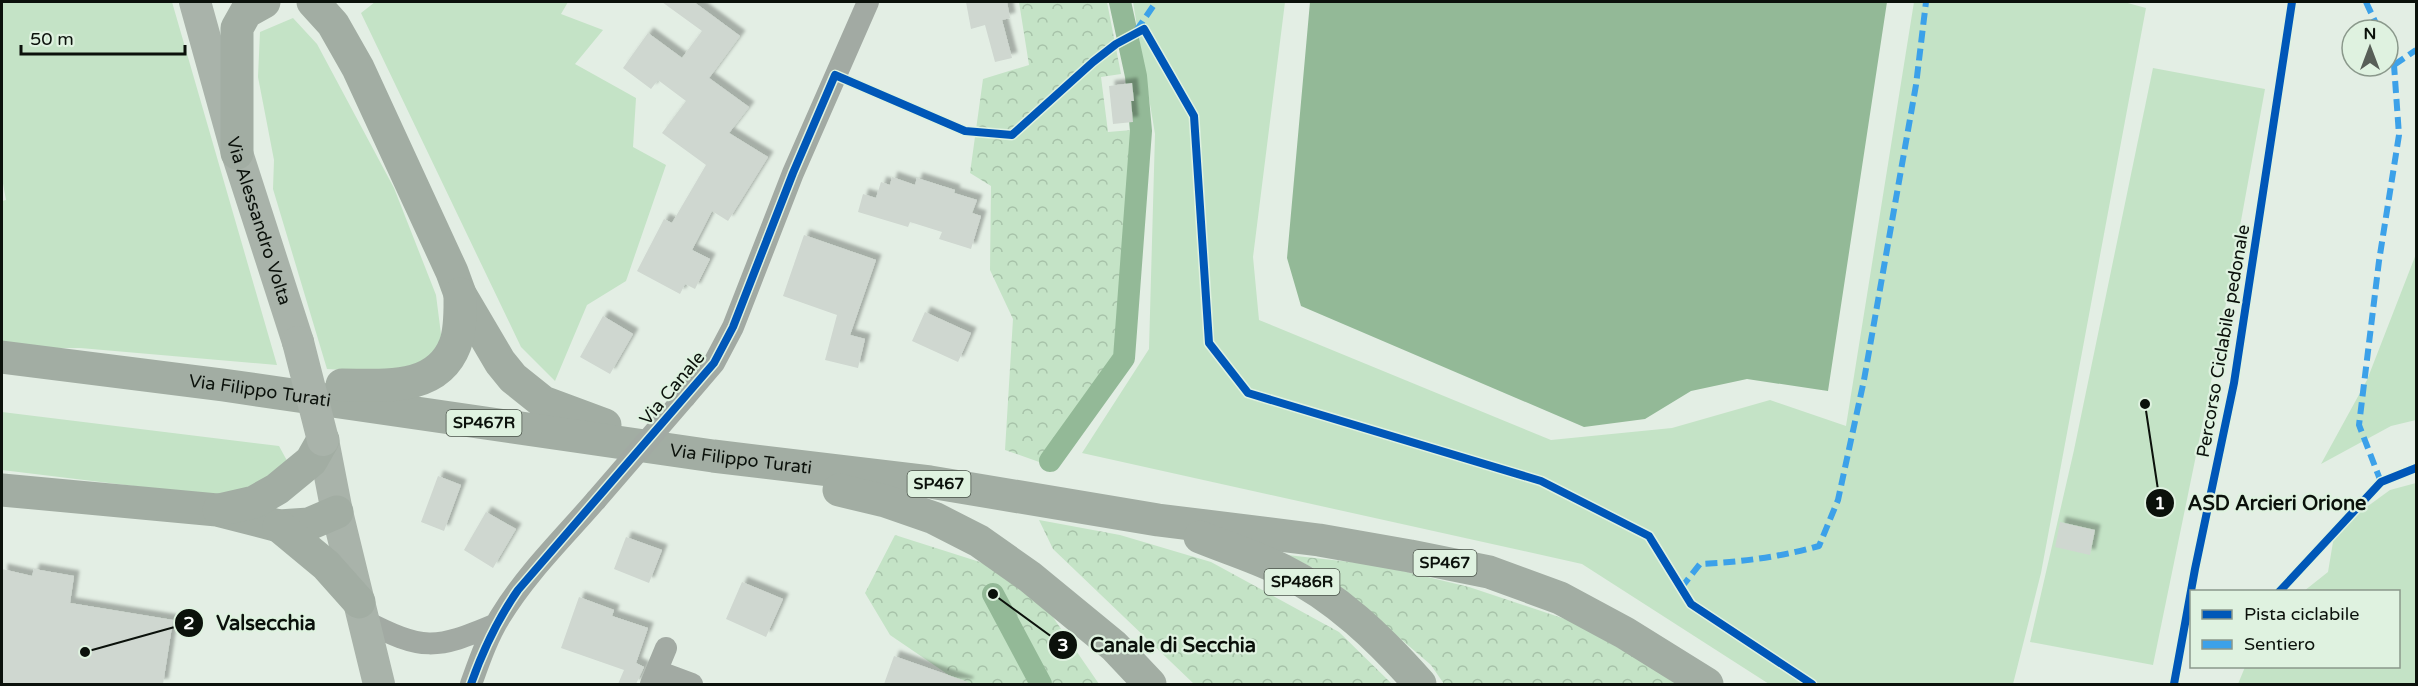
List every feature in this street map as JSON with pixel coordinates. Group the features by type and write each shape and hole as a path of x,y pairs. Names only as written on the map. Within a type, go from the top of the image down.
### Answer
{"main road":[{"name":"Via Alessandro Volta","path":"195,2 237,153 298,342 322,440"},
{"path":"237,153 237,28 246,12 264,2"},
{"path":"313,3 333,24 358,68 460,294 500,362 527,391 558,410 649,441 716,456 885,501 934,518 979,540 1047,591 1114,646 1150,684"},
{"path":"248,388 293,385 394,385 411,383 430,375 449,356 456,344 460,294"},
{"name":"Via Filippo Turati","path":"2,357 248,388 716,456 930,482 1158,520"},
{"path":"254,502 277,489 311,461 322,440"},
{"path":"322,440 379,684"},
{"path":"2,490 217,510 279,526 309,524 337,512"},
{"path":"217,510 254,502 293,503 337,512"},
{"name":"SP486R","path":"1158,520 1283,571 1346,610 1388,649 1420,684"},
{"name":"SP467","path":"1158,520 1319,540 1490,572 1560,598 1625,633 1707,684"},
{"path":"279,526 326,565 361,611"},
{"path":"1078,618 1123,684"}],"street":[{"name":"Via Canale","path":"472,683 482,653 496,624 518,590 714,363 733,327 793,173 868,2"},
{"path":"361,611 395,636 412,642 446,644 496,624"},
{"path":"446,644 468,669 472,683"},
{"path":"666,648 654,678 692,684"}],"green space":[{"path":"2,2 172,2 277,365 80,348 29,348 2,344 2,201 6,200 2,178"},
{"path":"375,2 568,2 561,14 603,30 575,64 636,98 633,147 666,165 626,281 587,305 555,381 521,347 361,13"},
{"path":"1019,2 1107,2 1121,74 1101,77 1108,132 1132,130 1117,357 1042,463 1005,450 1013,319 990,270 991,186 970,173 983,79 1029,65"},
{"path":"1133,2 1285,2 1253,257 1259,320 1551,440 1672,428 1770,400 1846,426 1914,2 2124,2 2146,8 2041,573 2013,684 1769,684 1582,564 1082,453 1149,349 1155,134"},
{"path":"293,18 317,44 394,188 436,295 442,342 422,364 396,373 327,369 273,189 274,160 258,77 260,32"},
{"path":"2153,68 2265,89 2216,358 2153,665 2030,642 2074,450"},
{"path":"2416,254 2416,420 2391,426 2321,464 2367,380"},
{"path":"2,412 279,446 291,468 232,498 2,470"},
{"path":"2416,483 2416,684 2238,684 2245,668 2400,668 2400,590 2305,590 2328,572 2335,530 2390,490"},
{"path":"1039,520 1120,535 1211,562 1339,632 1392,684 1194,684 1053,549"},
{"path":"895,535 983,563 1048,610 1099,684 957,684 956,680 890,635 865,593"},
{"path":"1287,555 1378,565 1469,587 1571,621 1645,663 1676,684 1444,684 1431,665 1325,574"}],"shaded area":[{"path":"1310,2 1887,2 1828,391 1747,379 1691,391 1645,419 1584,427 1301,306 1287,258"}],"building":[{"path":"662,2 694,2 740,36 709,78 749,107 729,133 768,157 728,221 712,211 692,250 710,259 695,289 685,284 680,294 637,271 664,219 672,223 706,165 662,133 686,101 658,80 651,89 623,68 648,33 682,58 702,31"},
{"path":"966,2 1007,2 1010,18 1002,20 1012,58 995,62 985,25 971,29"},
{"path":"1132,83 1133,122 1113,124 1109,86"},
{"path":"892,177 915,185 917,178 955,190 954,193 977,200 972,213 981,216 971,249 939,239 942,232 910,222 908,227 858,212 863,194 876,198 881,182 890,185"},
{"path":"804,235 876,260 850,335 865,339 858,368 825,360 837,315 783,296"},
{"path":"925,312 971,333 958,362 912,341"},
{"path":"603,316 633,334 610,374 580,357"},
{"path":"438,476 461,485 444,531 421,522"},
{"path":"486,512 516,529 493,568 464,550"},
{"path":"2060,522 2095,530 2090,555 2055,547"},
{"path":"626,537 662,550 649,583 614,569"},
{"path":"2,569 32,576 34,569 74,576 70,603 173,620 163,684 2,684"},
{"path":"742,582 783,599 766,637 726,619"},
{"path":"579,597 614,610 612,616 648,628 636,663 644,667 636,684 618,684 624,670 561,648"},
{"path":"894,656 968,682 968,684 884,684"}],"waterway":[{"path":"1050,461 1124,358 1141,131 1136,76 1120,2"},
{"path":"993,594 1041,684"}],"marked path":[{"path":"1136,31 1156,2"},
{"path":"1681,588 1700,564 1760,558 1819,546 1838,500 1864,380 1916,85 1926,2"},
{"path":"2366,2 2373,18"},
{"path":"2400,61 2416,50"},
{"path":"2381,482 2359,425 2379,261 2399,135 2395,78"}],"cycle path":[{"name":"Percorso Ciclabile pedonale","path":"2191,590 2234,383 2292,2"},
{"path":"471,684 491,636 518,590 714,363 733,327 793,173 835,75 965,131 1012,135 1093,62 1116,44 1144,29 1194,116 1209,343 1248,393 1541,481 1649,536 1691,604 1812,684"},
{"path":"2281,590 2381,482 2416,468"},
{"name":"Percorso Ciclabile pedonale","path":"2174,684 2190,596"}],"place":[{"name":"ASD Arcieri Orione","path":"2145,404"},
{"name":"Canale di Secchia","path":"993,594"},
{"name":"Valsecchia","path":"85,652"}]}
